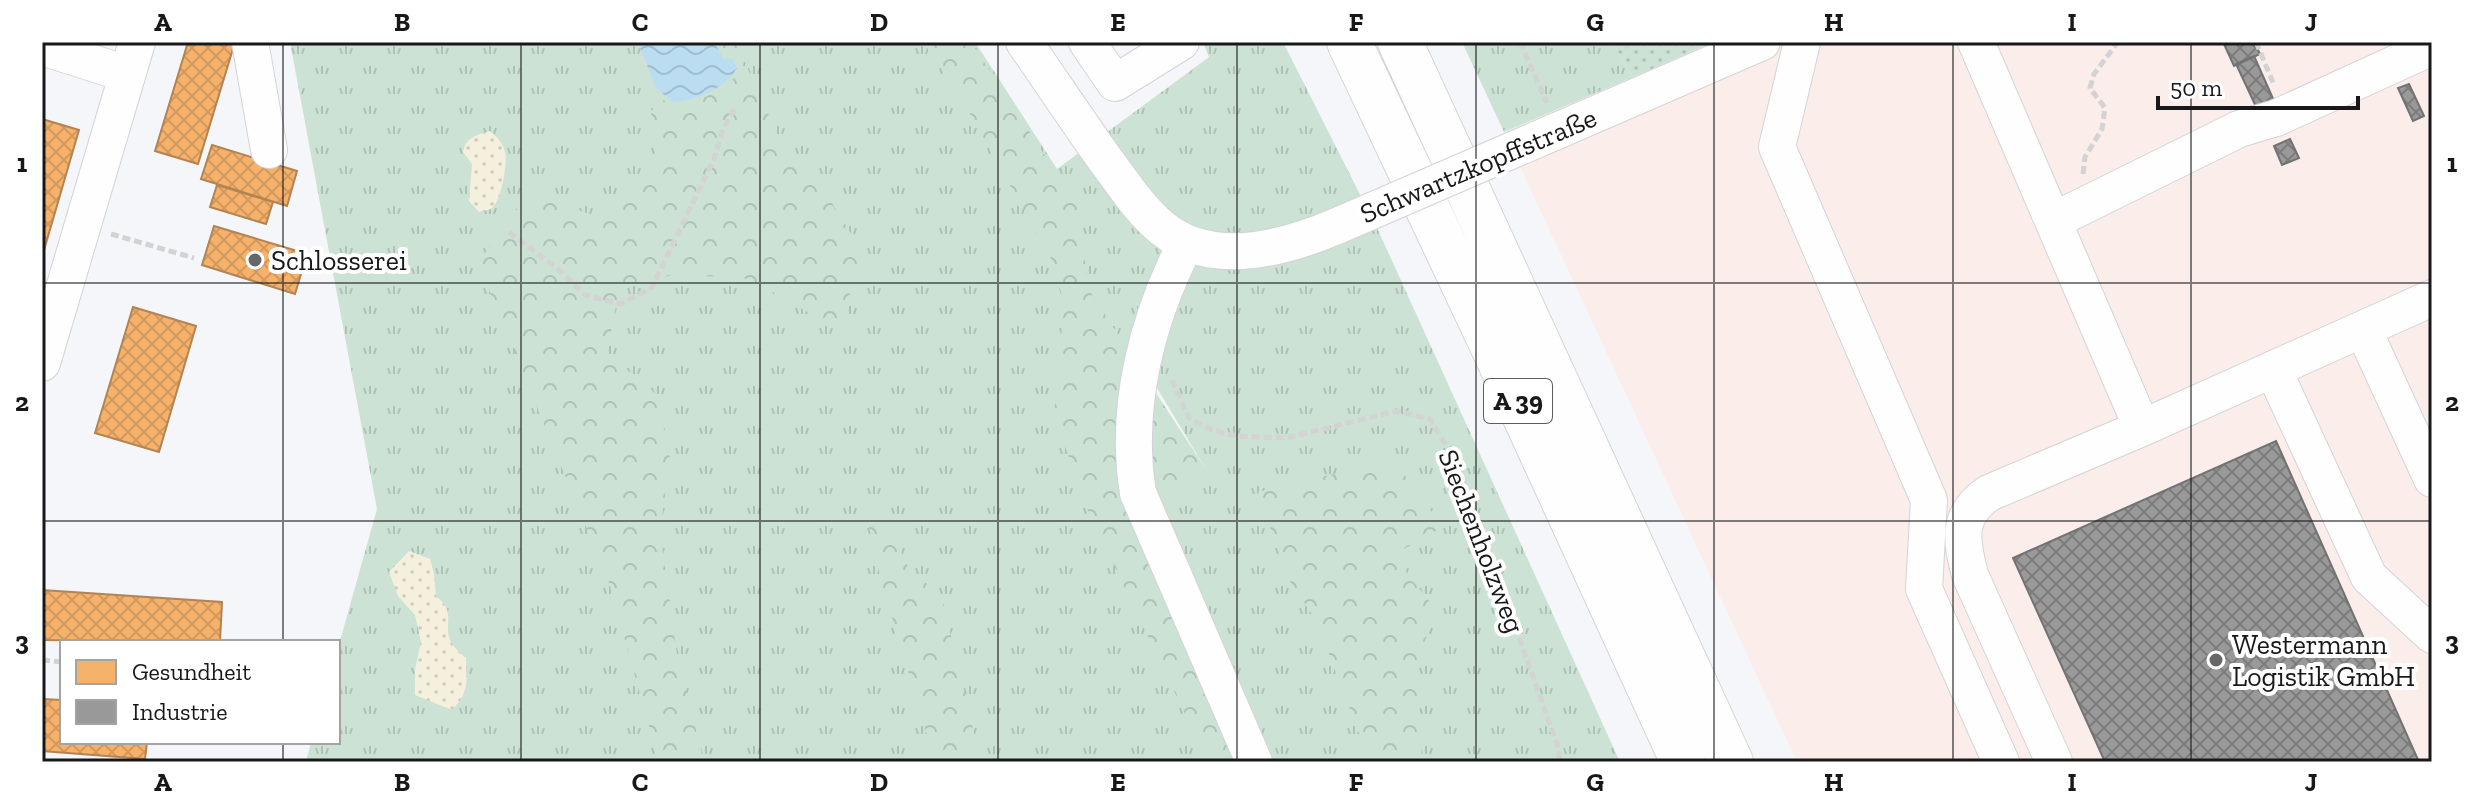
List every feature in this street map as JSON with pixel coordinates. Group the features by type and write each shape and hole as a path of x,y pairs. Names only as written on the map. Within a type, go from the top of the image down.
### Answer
{"highway":[{"name":"A 39","path":"1349,42 1683,762"},
{"name":"A 39","path":"1400,42 1731,762"}],"street":[{"path":"250,42 269,150"},
{"path":"1087,42 1115,83 1181,42"},
{"name":"Schwartzkopffstraße","path":"1042,48 1132,195 1164,230 1186,243 1232,251 1285,246 1337,226 1762,42"},
{"path":"1802,42 1777,147 1929,500 1924,589 2001,762"},
{"path":"1976,42 2142,428"},
{"path":"42,47 132,58 42,363"},
{"path":"2053,221 2239,129 2276,118 2431,50"},
{"path":"1186,243 1158,303 1139,382 1133,461 1138,493 1254,762"},
{"path":"2054,762 1970,575 1963,546 1965,520 1975,502 1989,493 2432,298"},
{"path":"2363,329 2432,479"},
{"path":"2273,369 2369,577 2432,635"}],"path":[{"path":"1520,42 1555,132"},
{"path":"1624,42 1628,48"},
{"path":"2107,193 2094,192 2082,183 2085,157 2102,129 2105,108 2090,88 2094,74 2118,42"},
{"path":"2256,42 2286,113"},
{"path":"509,232 558,269 585,295 621,304 652,287 714,159 723,129 736,107"},
{"path":"83,225 194,258"},
{"name":"Siechenholzweg","path":"1151,333 1189,418 1212,430 1237,436 1286,438 1397,411 1430,419 1458,465 1558,747 1560,762"}],"shaded area":[{"path":"1713,42 2432,42 2432,762 1797,762 1504,132"}],"green space":[{"path":"290,42 975,42 1057,169 1209,57 1203,42 1283,42 1378,230 1620,762 306,762 310,744 340,744 340,641 377,509","holes":["1133,348 1205,468 1121,420"]},
{"path":"716,42 736,42 784,149 813,172 865,257 850,293 848,312 834,327 750,279 675,274 619,290 607,353 657,395 670,459 660,531 677,655 704,762 659,762 609,583 478,263 528,192 598,217 634,199 659,161 648,124 657,96 671,105 701,99 729,85 740,69 733,56 726,57"},
{"path":"923,42 971,42 1077,205 1089,290 1205,468 1140,533 1262,762 1208,762 1087,509 1054,415 1064,304 1054,264 958,92"},
{"path":"1462,42 1612,42 1633,77 1504,132"},
{"path":"1612,42 1713,42 1633,77"},
{"path":"1393,460 1443,527 1402,550 1407,574 1436,609 1418,660 1422,762 1370,762 1316,620 1287,577 1258,492"},
{"path":"892,525 905,563 942,598 975,737 990,762 935,762 882,584 869,527"}],"sand":[{"path":"490,131 504,149 505,173 495,204 491,209 479,212 469,201 472,164 463,152 469,140"},
{"path":"409,551 430,559 436,596 447,611 450,640 466,658 464,692 452,710 415,695 415,669 421,642 415,615 398,596 389,572"}],"water":[{"path":"638,42 714,42 724,60 732,58 737,68 725,82 710,92 673,102 656,88"}],"building: Gesundheit":[{"path":"188,42 235,42 198,164 155,151"},
{"path":"42,119 79,130 42,257"},
{"path":"212,145 297,171 287,206 201,179"},
{"path":"217,185 273,202 266,224 210,207"},
{"name":"Schlosserei","path":"214,226 307,254 295,294 202,265"},
{"path":"133,307 196,326 159,452 95,433"},
{"path":"42,590 222,602 220,640 42,640"},
{"path":"42,699 60,700 60,744 147,744 145,759 42,751"}],"building: Industrie":[{"path":"2223,42 2254,42 2260,54 2234,66"},
{"path":"2254,56 2275,103 2258,111 2236,64"},
{"path":"2409,84 2424,116 2413,121 2398,88"},
{"path":"2290,139 2299,158 2282,165 2274,146"},
{"name":"Westermann Logistik GmbH","path":"2276,441 2419,762 2105,762 2013,558"}],"place":[{"name":"Schlosserei","path":"255,260"},
{"name":"Westermann Logistik GmbH","path":"2216,660"}]}
